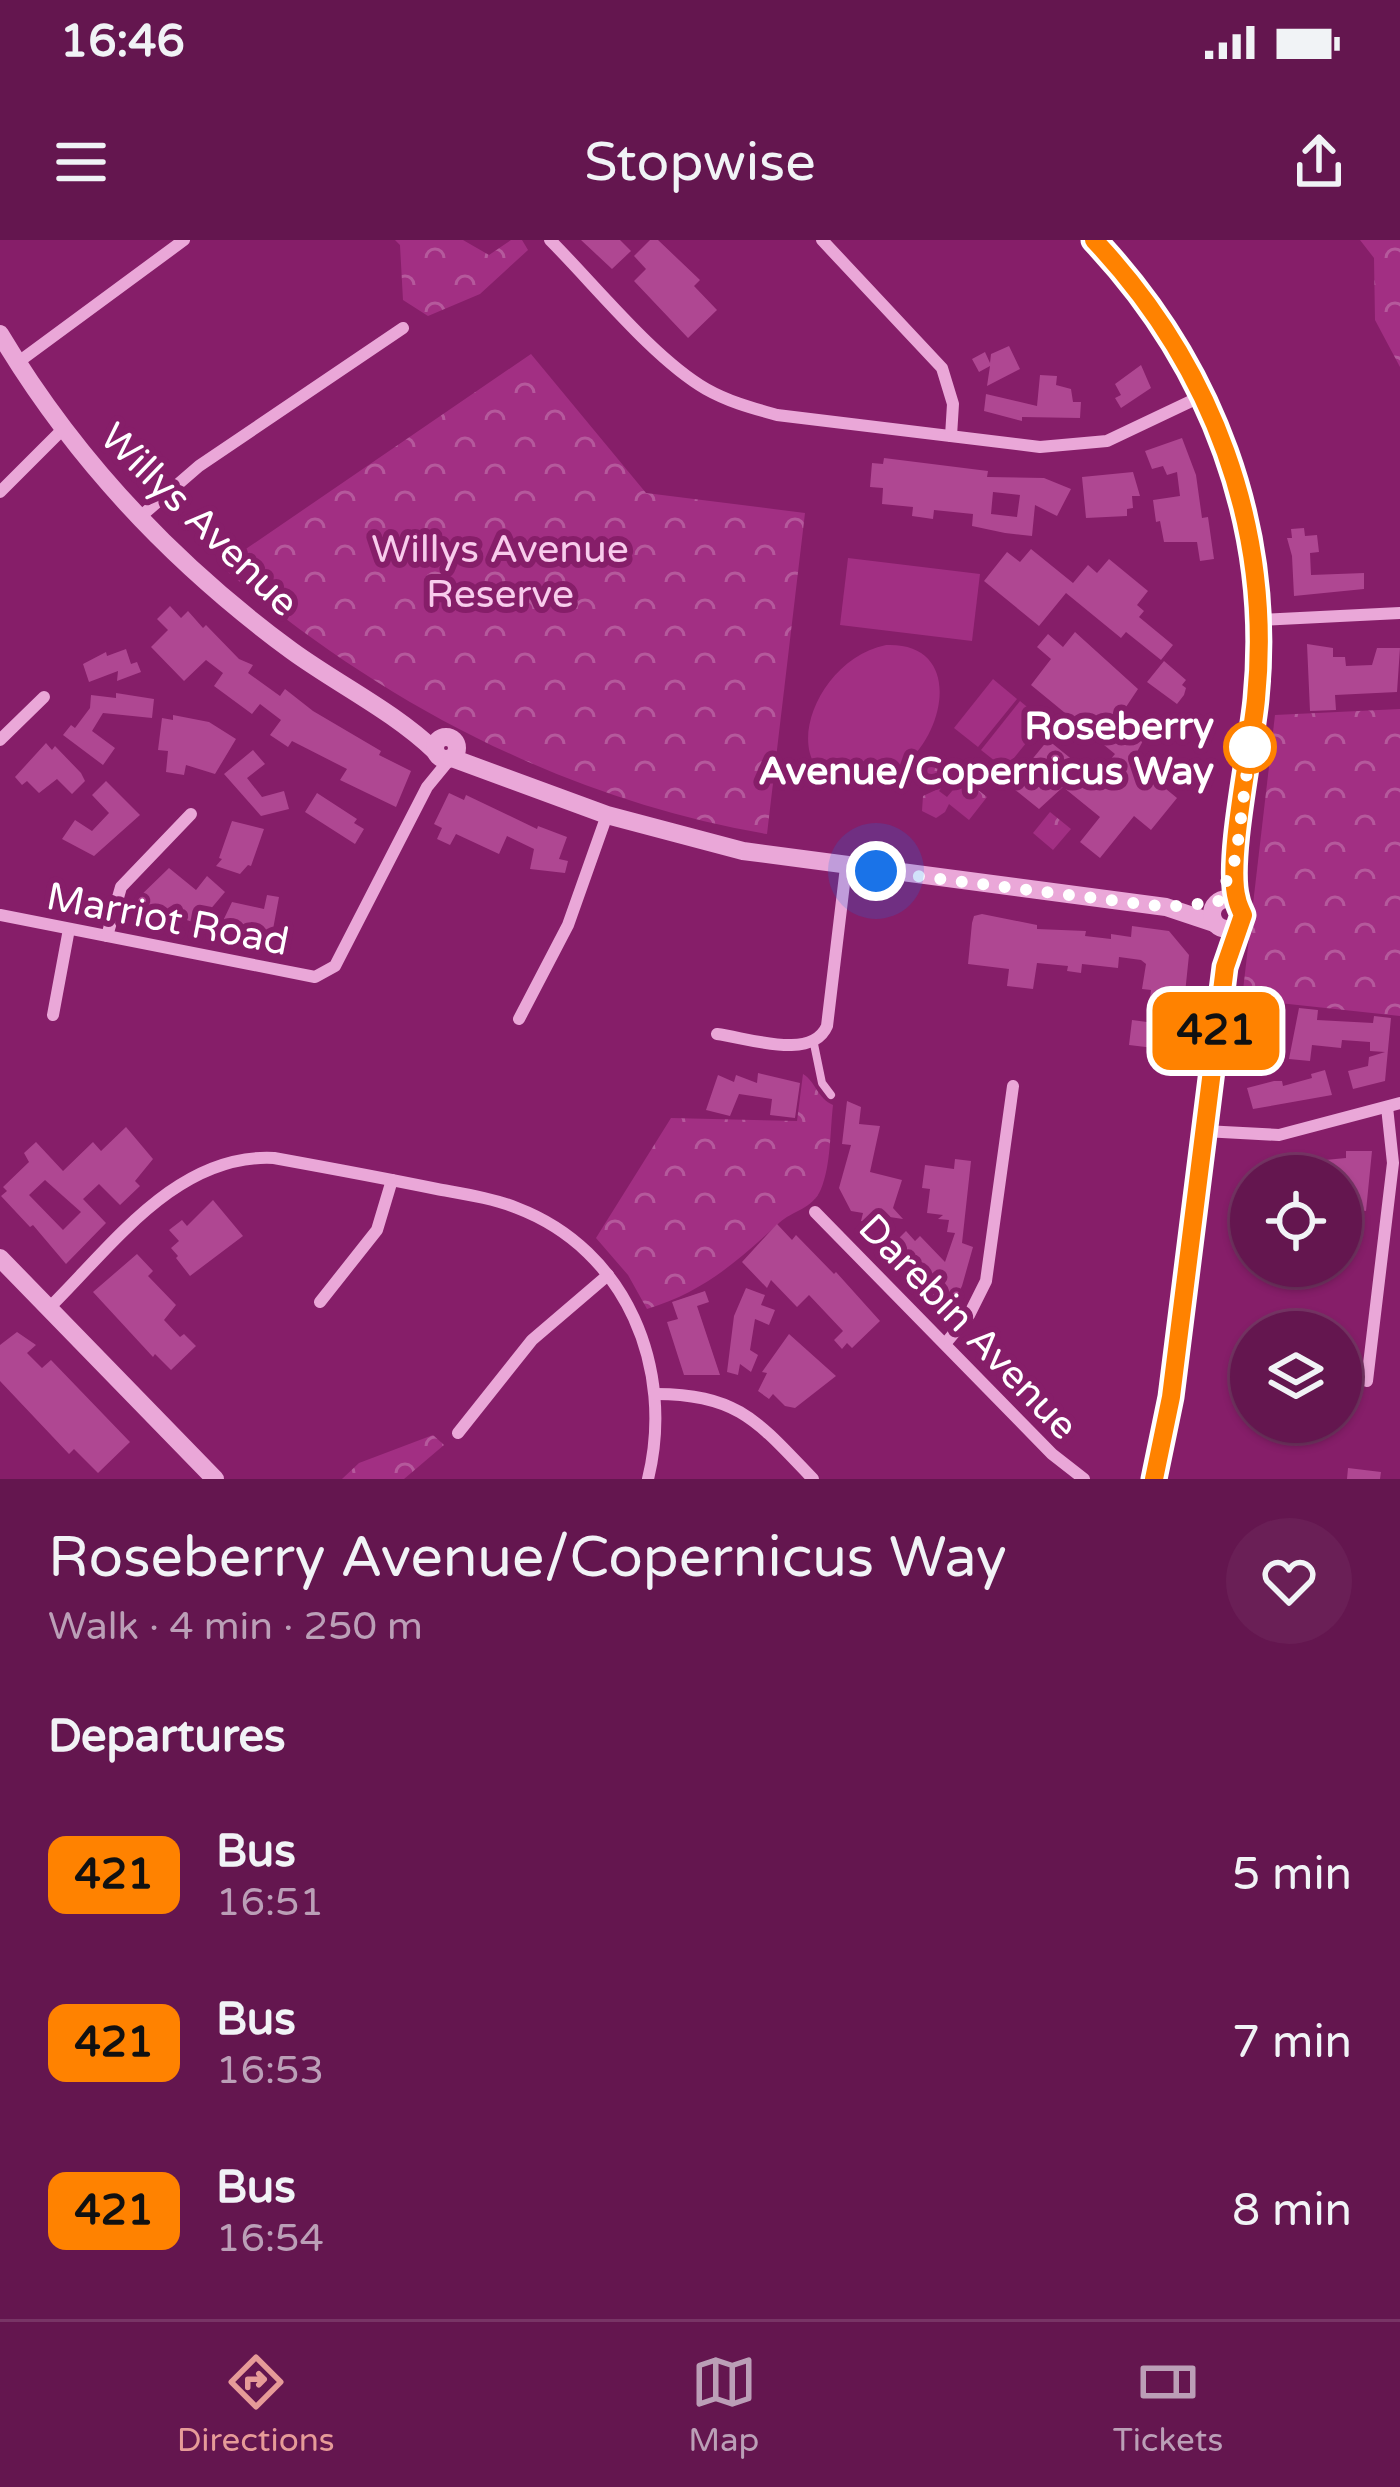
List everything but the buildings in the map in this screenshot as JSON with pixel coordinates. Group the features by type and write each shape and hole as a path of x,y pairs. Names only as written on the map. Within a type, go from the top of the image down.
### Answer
{"street":[{"path":"17,363 184,240"},
{"path":"550,240 670,362 736,404 777,415 1040,447 1107,441 1204,395"},
{"path":"822,240 942,368 953,404 952,436"},
{"path":"1094,240 1137,287 1166,329 1228,449 1247,521 1259,620 1257,689 1236,857 1225,901 1212,909 1224,925 1225,967 1171,1397 1154,1479"},
{"path":"140,517 199,466 403,328"},
{"name":"Willys Avenue","path":"0,334 62,430 140,517 256,624 445,750 607,815 743,851 1166,907 1224,925"},
{"path":"0,492 62,430"},
{"path":"1259,620 1400,613"},
{"path":"0,740 44,697"},
{"name":"Marriot Road","path":"0,915 315,977 324,975 335,966 445,750"},
{"path":"107,936 121,886 191,814"},
{"path":"519,1019 568,925 607,815"},
{"path":"718,1034 814,1044 827,1026 846,867"},
{"path":"1224,925 1243,910 1225,901"},
{"name":"Willys Avenue","path":"1166,907 1225,901"},
{"path":"53,1015 70,929"},
{"path":"944,1344 969,1315 986,1281 1012,1084"},
{"path":"1204,1131 1279,1135 1394,1105 1393,1163 1367,1381"},
{"path":"49,1308 158,1200 203,1170 238,1159 274,1159 517,1208 571,1238 608,1275 636,1319 650,1357 656,1394 656,1436 648,1479"},
{"path":"320,1302 377,1230 392,1180"},
{"name":"Darebin Avenue","path":"815,1211 1052,1454 1084,1479"},
{"path":"0,1258 215,1479"},
{"path":"458,1433 532,1340 608,1275"},
{"path":"656,1394 697,1394 746,1414 813,1479"}],"lane":[{"path":"814,1044 822,1083 831,1095"}],"green space":[{"path":"395,240 463,240 489,255 511,240 522,240 528,250 480,294 428,316 403,300 400,245"},
{"path":"1360,240 1400,240 1400,367 1375,320 1374,258"},
{"name":"Willys Avenue Reserve","path":"531,354 646,493 805,513 767,834 618,796 476,738 343,660 221,566"},
{"path":"848,558 980,574 972,641 840,625"},
{"path":"886,645 916,650 933,666 940,688 925,741 906,763 882,779 854,784 829,778 814,763 808,743 821,695 859,655"},
{"path":"993,679 1017,699 978,747 954,728"},
{"path":"1020,701 1044,721 1005,769 981,750"},
{"path":"1400,709 1400,1016 1242,999 1275,715"},
{"path":"931,752 954,771 939,791 947,797 963,778 987,797 969,820 949,804 936,818 922,811 923,796 938,789 915,771"},
{"path":"1050,812 1071,829 1053,850 1033,833"},
{"path":"803,1074 833,1105 827,1169 817,1196 718,1274 647,1309 628,1275 596,1238 671,1118 797,1121"},
{"path":"433,1435 444,1445 404,1479 342,1479 359,1463"}],"bus line":[{"name":"421","path":"1094,240 1137,287 1166,329 1228,449 1247,521 1259,620 1256,707 1236,857 1237,902 1243,915 1225,967 1171,1397 1154,1479"}],"place":[{"name":"Roseberry Avenue/Copernicus Way","path":"1250,747"}],"route":[{"path":"876,871 1166,907 1218,902 1236,857 1250,747"}]}
